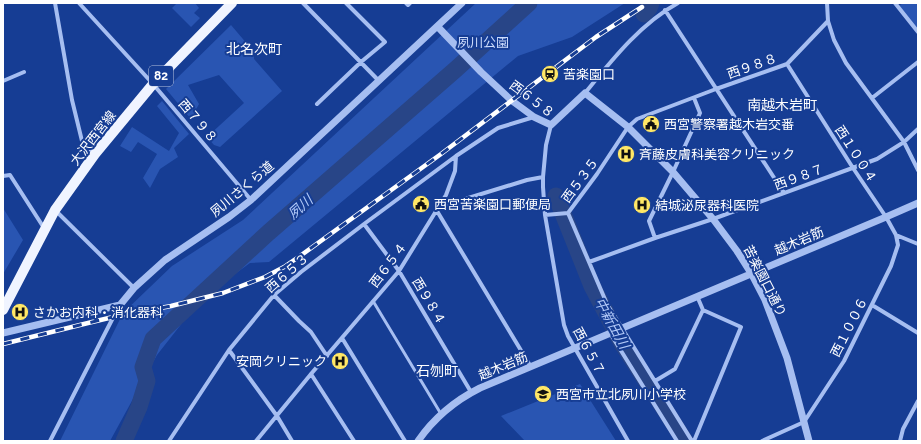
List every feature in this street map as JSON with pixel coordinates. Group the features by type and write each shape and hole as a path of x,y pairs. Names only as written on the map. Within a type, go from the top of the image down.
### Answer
{"main road":[{"name":"大沢西宮線","path":"3,310 55,210 95,154 153,84 232,3"}],"street":[{"path":"55,3 72,100 82,141 95,154"},
{"name":"西７９８","path":"80,3 153,84 251,200"},
{"path":"303,3 379,81"},
{"path":"317,104 361,62 385,42 346,3"},
{"path":"406,3 408,5 410,3"},
{"name":"夙川さくら道","path":"120,305 134,288 164,260 229,217 251,200 462,3"},
{"path":"665,10 668,3"},
{"path":"551,125 585,93 621,50 665,10 678,3"},
{"path":"827,3 828,21 834,40 846,63 904,142 918,170"},
{"path":"898,4 918,32"},
{"path":"665,10 716,89"},
{"name":"西９８８","path":"784,193 716,89 787,64 828,21"},
{"name":"西６５８","path":"438,27 481,72 511,100 534,117 551,125 546,145 543,177 545,216"},
{"path":"872,98 918,62"},
{"name":"西１００４","path":"787,64 886,217 896,235"},
{"path":"3,81 24,72"},
{"name":"西５３５","path":"693,441 607,304 566,213 597,174 628,127 637,119 716,89"},
{"name":"苦楽園口通り","path":"585,93 628,127 673,172 713,219 737,251 751,273 765,300 776,329 786,358 809,441"},
{"path":"655,238 649,221 700,112 694,98"},
{"path":"456,156 498,128 534,117"},
{"name":"西９８７","path":"589,262 713,219 877,159 904,142 918,129"},
{"name":"西６５４","path":"256,441 399,271 446,195 455,171 456,156"},
{"name":"西６５３","path":"169,441 229,350 274,295 301,272 456,156"},
{"path":"3,176 10,175 45,230"},
{"path":"531,367 438,209 527,180 543,177"},
{"name":"越木岩筋","path":"418,441 441,414 471,392 918,203"},
{"path":"55,210 134,288"},
{"path":"545,216 566,213"},
{"name":"西６５７","path":"545,216 564,325 568,336 574,349 628,441"},
{"name":"西９８４","path":"364,224 399,271 471,392"},
{"path":"896,235 918,244"},
{"name":"西１００６","path":"804,422 844,361 872,305 891,266 898,245 896,235"},
{"path":"274,295 311,332 327,356"},
{"path":"693,441 741,327 703,310 697,296"},
{"path":"3,334 120,305"},
{"path":"50,441 120,305"},
{"path":"872,305 918,332"},
{"path":"655,381 675,369 703,310"},
{"path":"610,333 677,441"},
{"path":"342,338 405,441"},
{"path":"229,350 277,416 292,441"},
{"path":"311,374 354,441"},
{"path":"900,441 903,429 918,403"},
{"path":"762,441 804,422"}],"lane":[{"path":"374,301 441,414"}],"green space":[{"path":"177,3 195,3 199,8 194,13 200,18 191,27 172,8"},
{"name":"夙川公園","path":"476,3 625,3 572,37 518,56 269,262 250,263 201,299 157,355 110,441 60,441 123,313 172,266 243,220"},
{"path":"903,3 918,3 918,30 899,6"},
{"path":"231,25 254,52 254,59 282,91 220,147 214,145 207,137 244,103 219,75 188,85 199,104 191,119 166,89"},
{"path":"162,101 189,134 174,148 178,157 160,169 150,188 143,178 157,154 138,142 131,152 120,146 132,127 169,151 179,133 157,106"},
{"path":"3,208 23,240 3,274"},
{"path":"580,384 616,441 525,441 501,416"}],"waterway":[{"name":"夙川","path":"124,441 139,407 147,381 143,367 153,339 268,233 455,70 529,3"},
{"name":"中新田川","path":"644,14 651,3"},
{"name":"中新田川","path":"556,196 592,286 623,345 685,441"}],"railway":[{"path":"3,344 113,317 171,306 223,293 265,277 284,267 441,154 596,37 642,7"}],"place":[{"name":"苦楽園口","path":"550,74"},
{"name":"西宮警察署越木岩交番","path":"651,124"},
{"name":"斉藤皮膚科美容クリニック","path":"626,154"},
{"name":"西宮苦楽園口郵便局","path":"421,204"},
{"name":"結城泌尿器科医院","path":"642,205"},
{"name":"さかお内科・消化器科","path":"20,312"},
{"name":"安岡クリニック","path":"340,361"},
{"name":"西宮市立北夙川小学校","path":"543,394"}],"district":[{"name":"北名次町","path":"254,49"},
{"name":"南越木岩町","path":"782,105"},
{"name":"石刎町","path":"437,371"}]}
